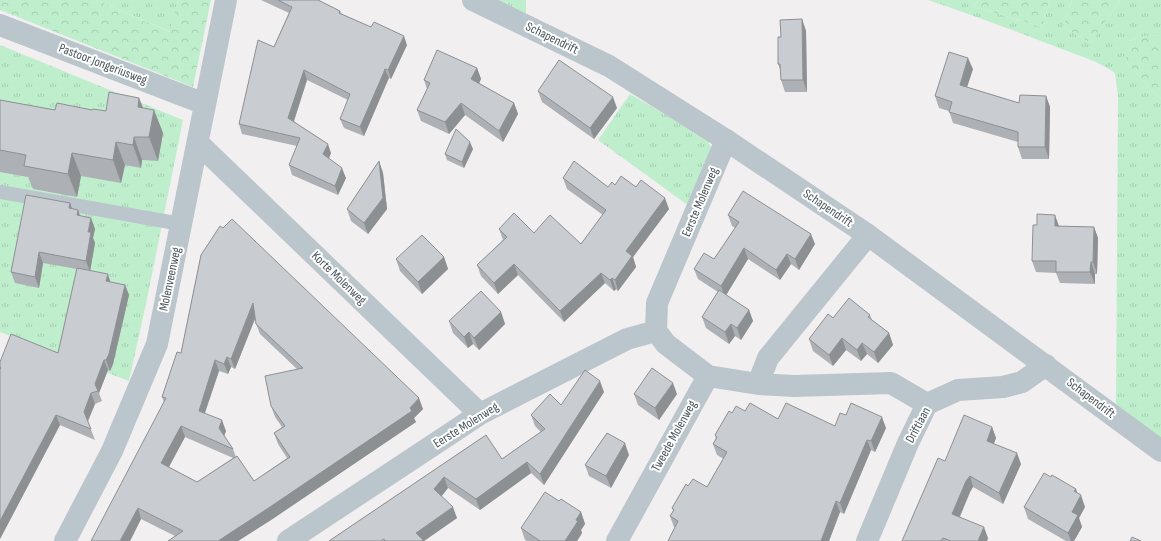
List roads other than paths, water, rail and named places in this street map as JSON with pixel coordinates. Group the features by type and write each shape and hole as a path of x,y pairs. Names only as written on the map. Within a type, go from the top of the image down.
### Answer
{"street":[{"name":"Molenveenweg","path":"65,541 112,451 156,344 226,0"},
{"name":"Schapendrift","path":"473,0 609,66 726,140 868,235 1161,451"},
{"name":"Pastoor Jongeriusweg","path":"0,25 205,104"},
{"name":"Eerste Molenweg","path":"288,541 480,414 627,339 656,331 657,303 726,140"},
{"name":"Korte Molenweg","path":"198,143 480,414"},
{"path":"758,384 768,358 868,235"},
{"path":"656,331 666,344 708,376 758,384 794,386 891,383 927,404"},
{"name":"Driftlaan","path":"867,541 908,443 927,404 958,390 1003,387 1022,382 1046,365"},
{"name":"Tweede Molenweg","path":"616,541 708,376"}],"lane":[{"path":"0,192 181,224"}]}
